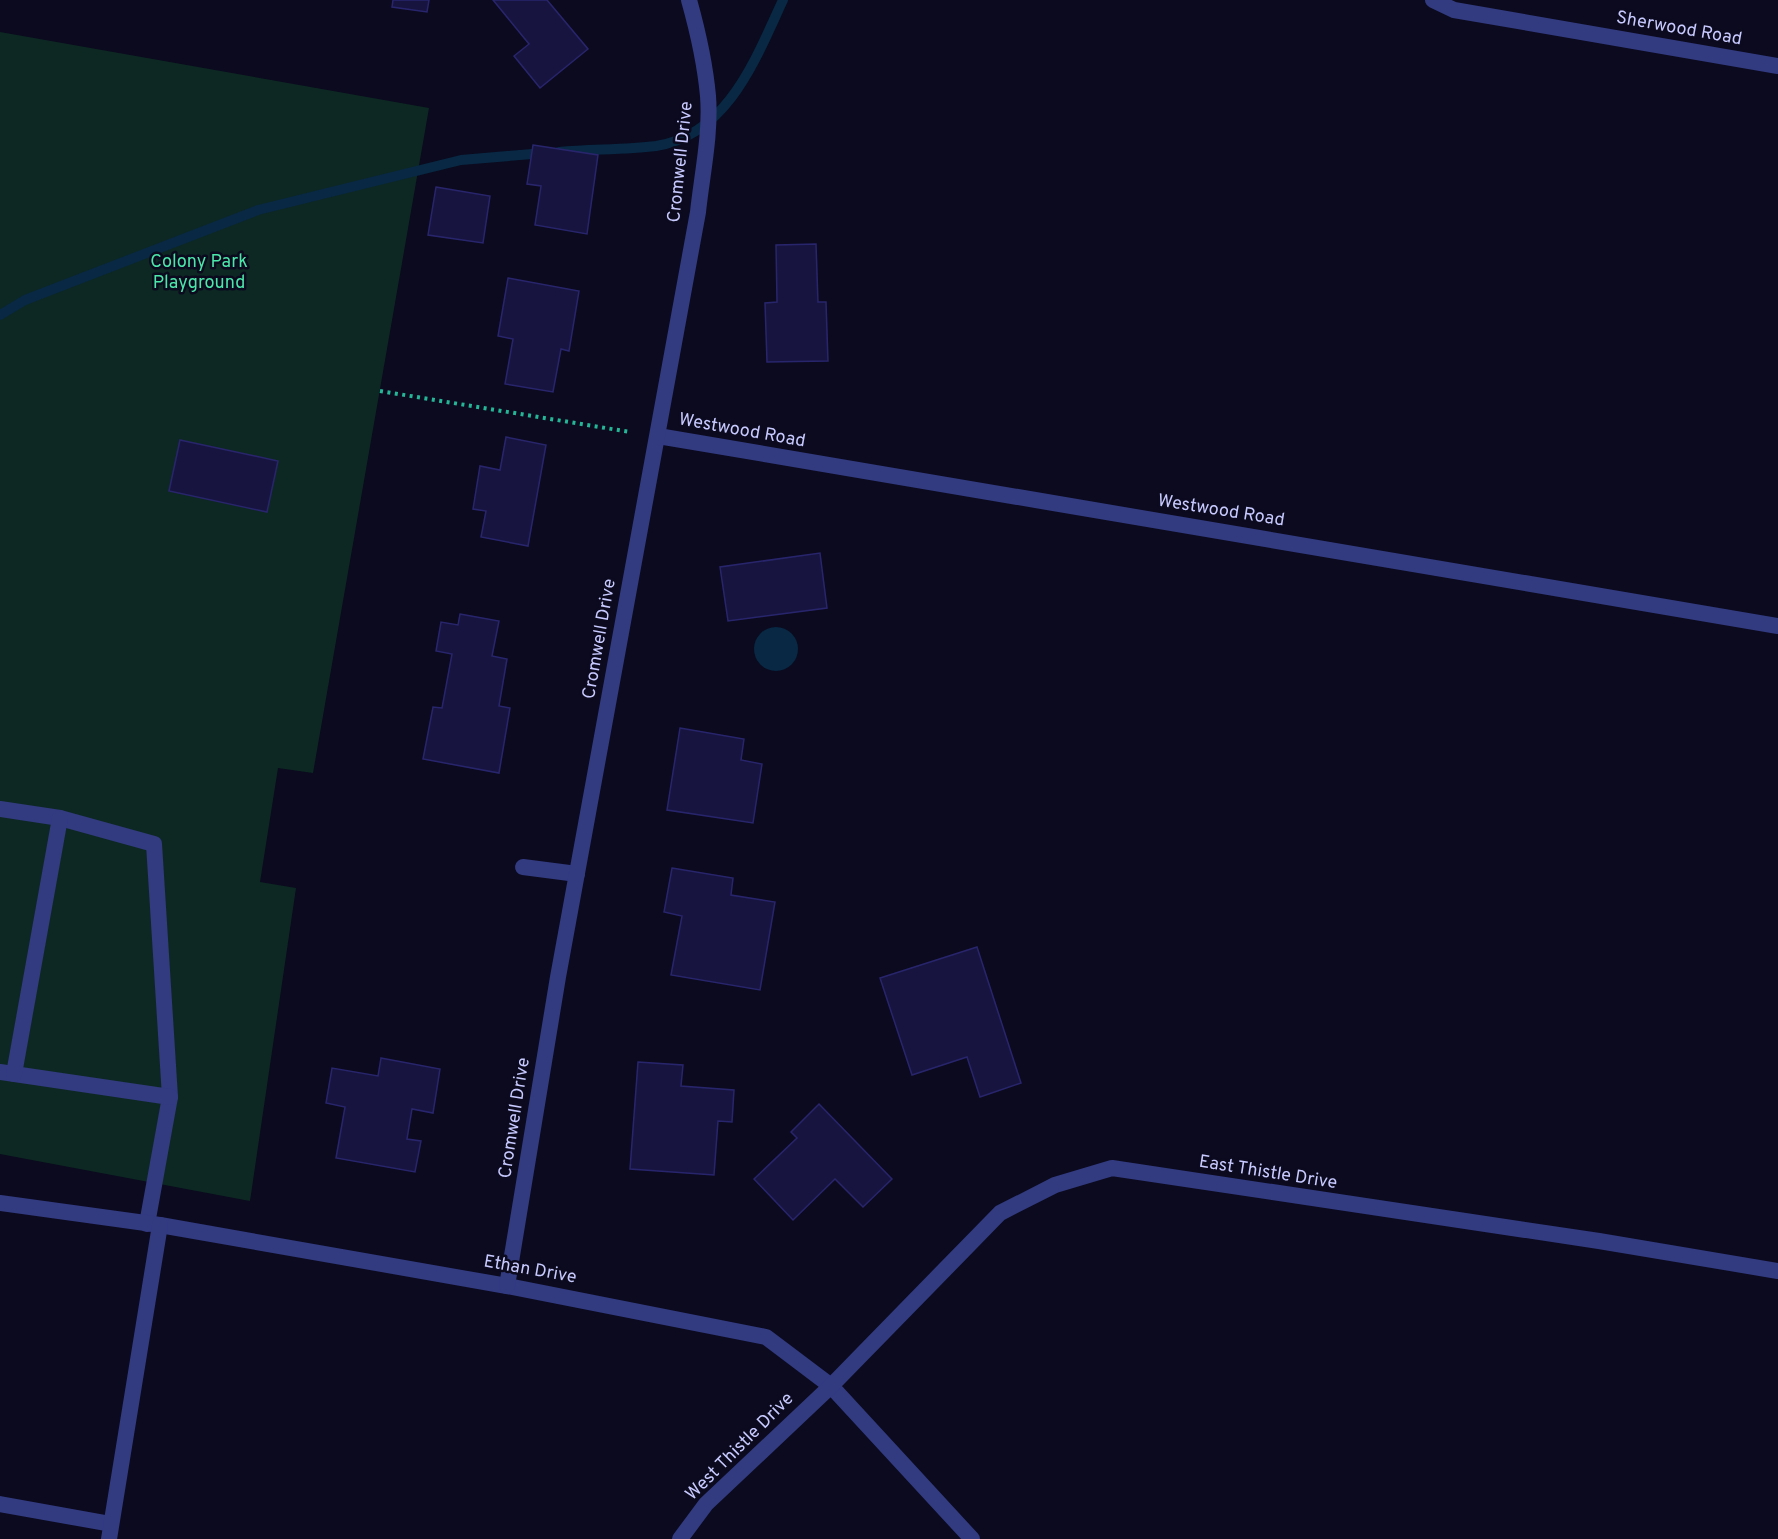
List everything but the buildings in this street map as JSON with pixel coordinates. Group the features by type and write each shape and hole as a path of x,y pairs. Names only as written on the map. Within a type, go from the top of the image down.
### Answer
{"street":[{"name":"Cromwell Drive","path":"507,1286 577,874 698,212 708,121 701,42 689,0"},
{"name":"Sherwood Road","path":"1433,0 1778,66"},
{"name":"Westwood Road","path":"658,436 1157,522 1370,554 1778,626"},
{"path":"0,809 60,818 154,844 170,1097 110,1532 0,1504"},
{"path":"60,818 7,1073 170,1097"},
{"path":"523,867 577,874"},
{"name":"East Thistle Drive","path":"831,1386 1000,1213 1055,1185 1112,1168 1599,1241 1778,1271"},
{"name":"Ethan Drive","path":"0,1203 153,1224 507,1286 766,1337 831,1386 972,1539"},
{"name":"West Thistle Drive","path":"680,1539 706,1504 831,1386"}],"path":[{"path":"380,391 658,436"}],"green space":[{"name":"Colony Park Playground","path":"0,32 429,108 313,773 278,768 260,882 296,888 250,1201 0,1154"}],"water":[{"path":"776,627 791,634 798,649 791,664 776,671 761,664 754,649 761,634"}],"waterway":[{"path":"559,152 656,146 681,139 702,127 721,110 736,91 762,46 783,0"},
{"path":"0,315 25,300 258,210 461,160 544,153"}]}
